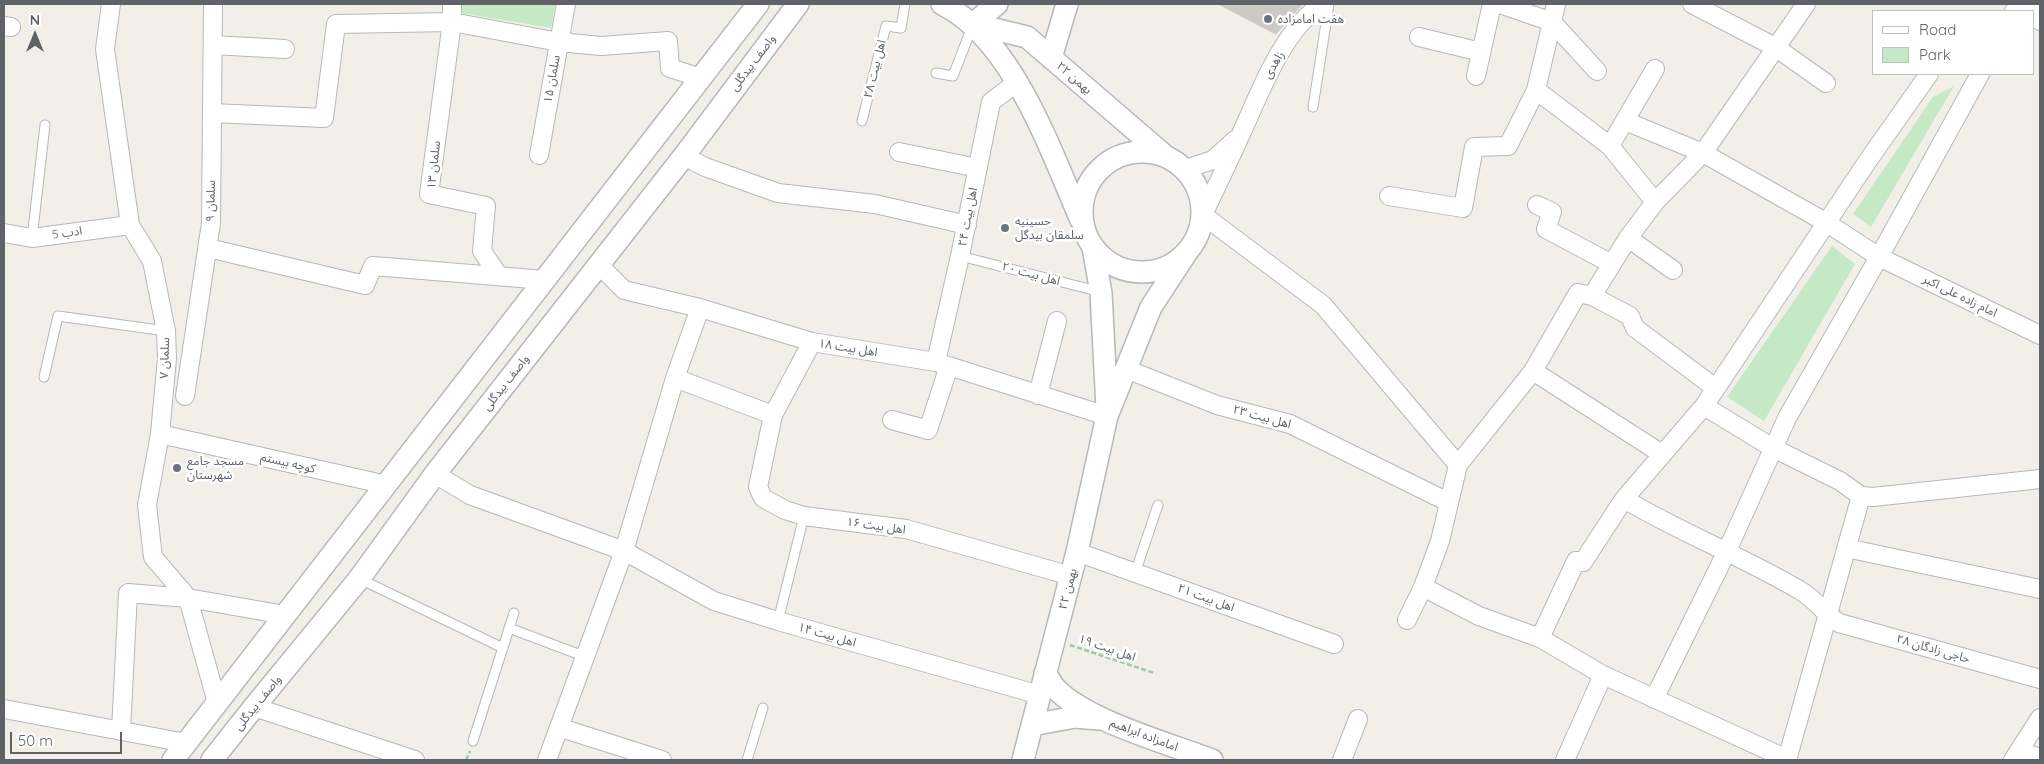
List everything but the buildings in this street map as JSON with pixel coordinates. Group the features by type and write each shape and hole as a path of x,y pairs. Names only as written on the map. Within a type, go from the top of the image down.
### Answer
{"street":[{"name":"سلمان ۷","path":"111,4 104,49 130,225 152,261 166,331 167,358 160,434 147,505 153,557 188,598 217,703"},
{"name":"سلمان ۹","path":"186,396 212,223 213,4"},
{"name":"سلمان ۱۳","path":"452,4 452,22 429,194 486,206 482,251 499,276"},
{"name":"سلمان ۱۵","path":"539,155 566,4"},
{"path":"173,760 757,4"},
{"name":"واصف بیدگلی","path":"212,760 359,579 435,474 684,156 798,4"},
{"name":"۲۲ بهمن","path":"942,4 955,10 990,41 1035,117 1082,222"},
{"path":"973,24 997,4"},
{"path":"1051,58 1067,4"},
{"name":"زاهدی","path":"1203,215 1241,135 1262,84 1286,43 1309,13 1321,4"},
{"path":"1476,76 1492,4"},
{"path":"1500,4 1552,22 1597,71"},
{"path":"1389,196 1463,208 1474,147 1508,146 1536,90 1556,4"},
{"path":"1692,4 1775,47 1826,83"},
{"path":"1592,296 1628,238 1655,202 1703,153 1806,4"},
{"path":"2032,4 2040,21"},
{"path":"212,113 324,118 336,24 452,22 558,42 601,46 668,41 670,68 701,78"},
{"name":"۲۲ بهمن","path":"973,24 1027,37 1164,155"},
{"path":"1419,37 1481,52"},
{"path":"213,45 285,49"},
{"path":"1610,146 1655,69"},
{"path":"1540,638 1576,561 1583,562 1624,499 1704,406 1714,387 1928,75"},
{"path":"1654,699 1726,551 1773,448 1810,375 1879,257 1974,76"},
{"name":"اهل بیت ۲۴","path":"892,420 928,430 943,364 960,256 992,102 1016,83"},
{"path":"1536,90 1610,146 1655,202"},
{"name":"امام زاده علی اکبر","path":"1625,121 1703,153 1828,223 1879,257 2040,335"},
{"name":"زاهدی","path":"1185,169 1214,160 1241,135"},
{"path":"1139,151 1164,155 1185,169 1199,190 1203,215 1198,235 1188,252 1165,268 1139,272 1113,265 1093,247 1086,235 1082,222 1083,197 1094,174 1114,158 1139,151"},
{"path":"899,152 978,168"},
{"path":"684,156 705,167 778,193 875,204 967,225"},
{"path":"1537,205 1552,212 1546,229 1612,264"},
{"path":"1203,215 1323,305 1458,465"},
{"name":"ادب 5","path":"4,233 32,238 130,225"},
{"path":"1628,238 1673,270"},
{"name":"۲۲ بهمن","path":"1093,247 1101,293 1107,416"},
{"path":"208,248 365,285 372,266 545,280"},
{"name":"۲۲ بهمن","path":"1023,760 1077,552 1107,416 1152,307 1188,252"},
{"name":"اهل بیت ۱۸","path":"599,265 624,290 700,308 812,342 943,364 1107,416"},
{"path":"1407,620 1423,587 1440,541 1458,465 1533,371 1578,293 1592,296 1630,316 1635,328 1714,387"},
{"path":"548,760 624,551 675,378 700,308"},
{"path":"1038,395 1058,321"},
{"name":"اهل بیت ۱۶","path":"812,342 773,415 758,487 763,498 785,510 804,516 906,529 1071,576"},
{"name":"اهل بیت ۲۳","path":"1126,369 1217,405 1290,424 1448,502"},
{"path":"1533,371 1662,454"},
{"path":"675,378 773,415"},
{"path":"464,385 492,402"},
{"path":"1704,406 1773,448 1825,473 1860,496 1874,497 2040,479"},
{"name":"کوچه بیستم","path":"160,434 387,485"},
{"name":"اهل بیت ۱۴","path":"435,474 470,495 624,551 714,601 1040,695"},
{"path":"1423,587 1478,616 1540,638 1603,675 1788,760 1860,496"},
{"path":"1624,499 1659,520 1726,551 1803,592 1816,602 1828,616"},
{"path":"1846,548 2040,589"},
{"name":"اهل بیت ۲۱","path":"1077,552 1334,644"},
{"path":"121,731 128,593 188,598 285,615"},
{"name":"حاجی زادگان ۲۸","path":"1828,616 1839,623 2040,679"},
{"name":"امامزاده ابراهیم","path":"1045,673 1055,689 1071,701 1105,720 1212,760"},
{"path":"1565,760 1603,675"},
{"path":"254,707 415,760"},
{"path":"4,709 186,743"},
{"name":"امامزاده ابراهیم","path":"1032,725 1075,717 1105,720"},
{"path":"2040,718 2016,755 2040,758"},
{"path":"1342,760 1358,719"},
{"path":"561,728 662,760"}],"lane":[{"name":"اهل بیت ۲۸","path":"862,121 886,26 901,28 905,4"},
{"path":"1312,107 1329,4"},
{"path":"936,73 953,76 973,24"},
{"path":"32,238 45,125"},
{"name":"اهل بیت ۲۰","path":"960,256 1101,293"},
{"path":"44,377 58,316 166,331"},
{"path":"1135,573 1158,505"},
{"path":"778,621 804,516"},
{"path":"359,579 503,648"},
{"path":"473,741 514,613"},
{"path":"509,628 587,657"},
{"path":"747,760 763,708"}],"path":[{"name":"اهل بیت ۱۹","path":"1054,639 1154,673"}],"green space":[{"path":"462,4 555,4 551,28 462,13"},
{"path":"1954,86 1871,227 1853,214 1933,97"},
{"path":"1832,246 1855,264 1764,421 1727,397"}],"place":[{"name":"هفت امامزاده","path":"1268,19"},
{"name":"حسینیه سلمقان بیدگل","path":"1005,228"},
{"name":"مسجد جامع شهرستان","path":"177,468"}]}
